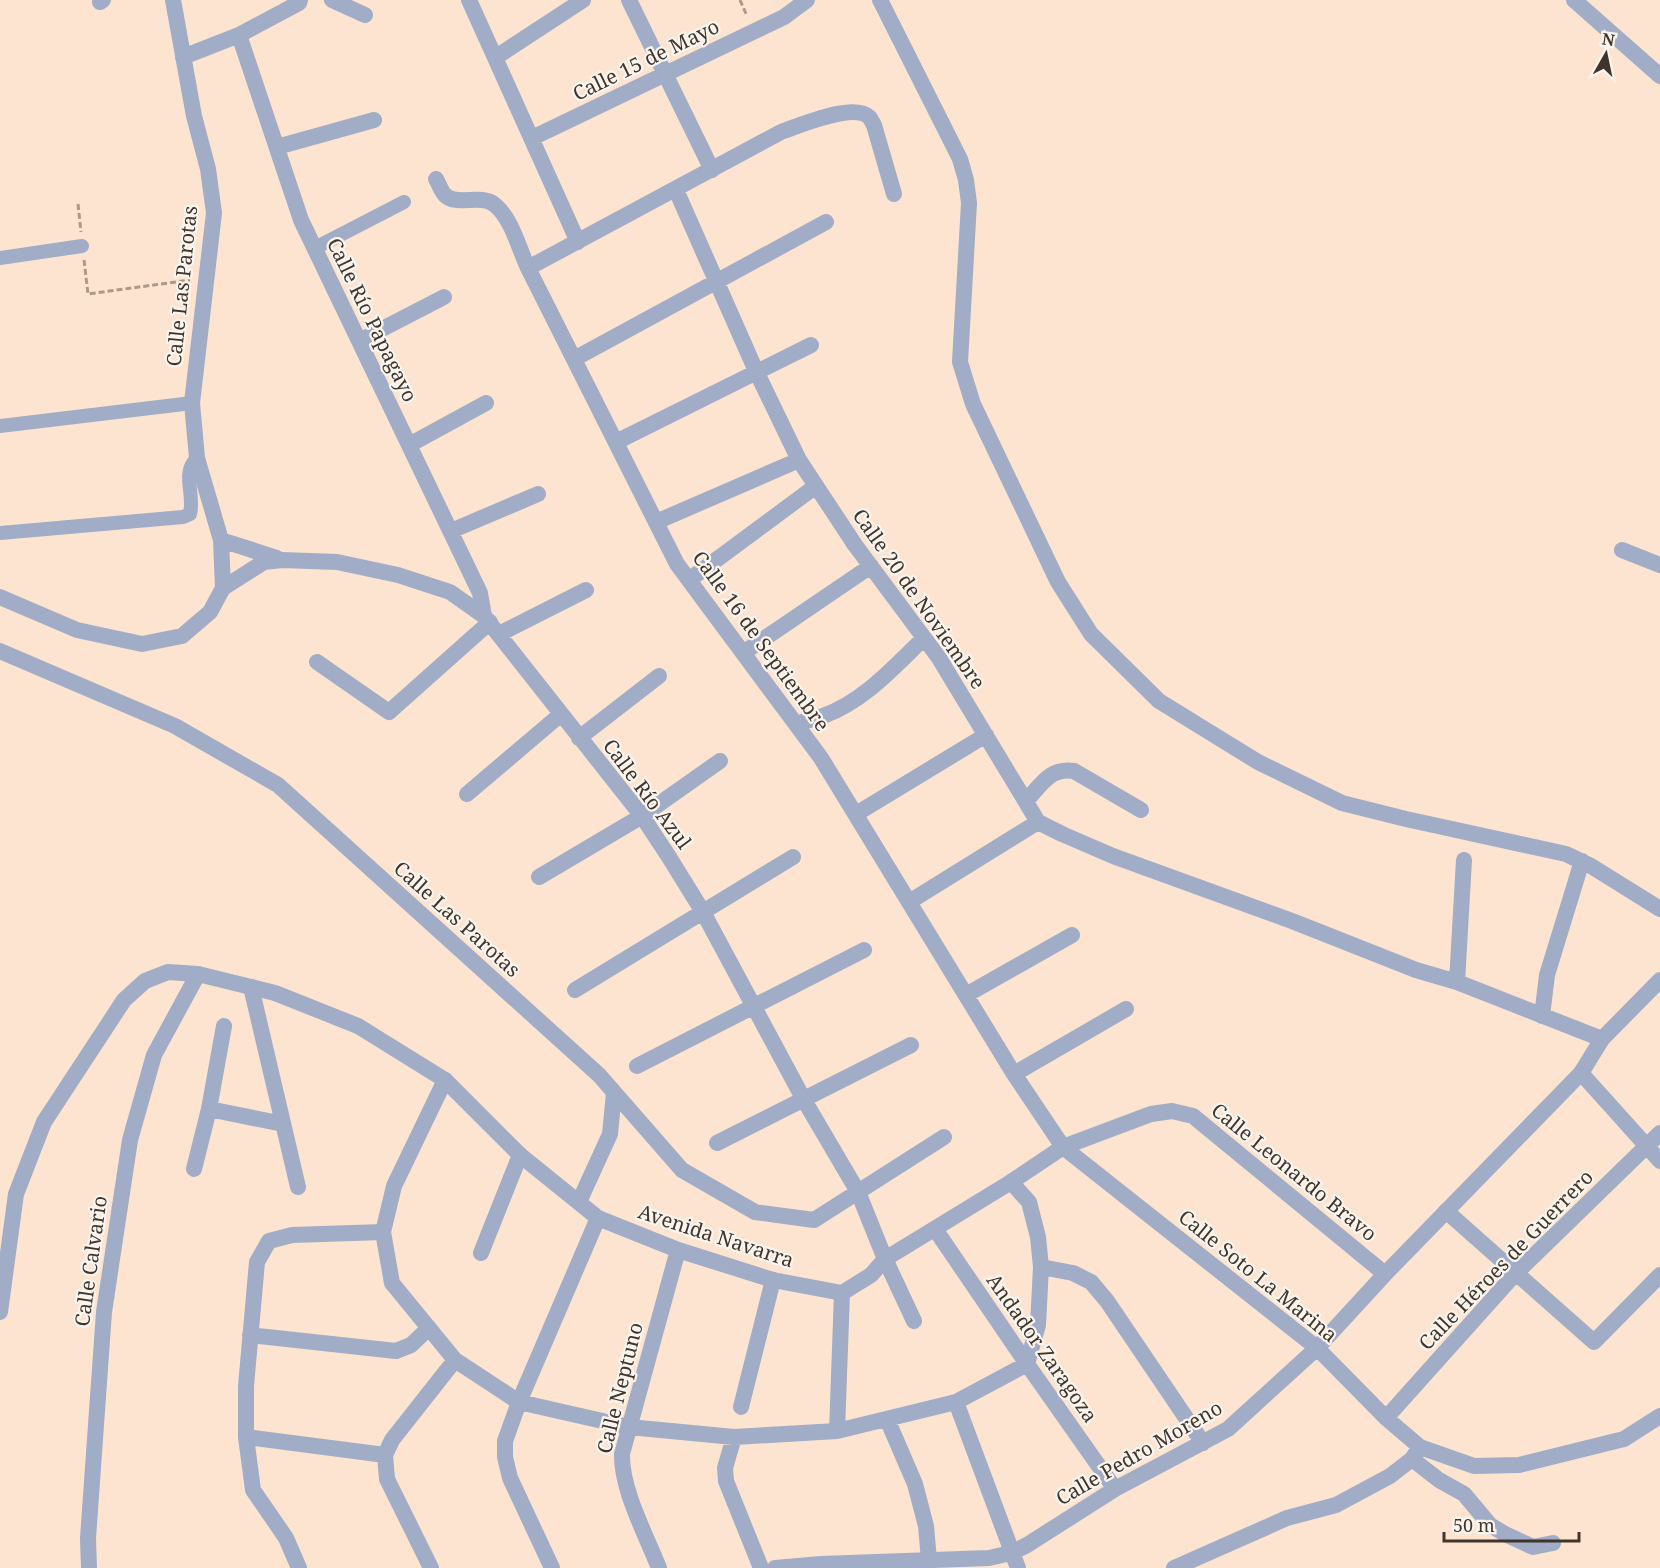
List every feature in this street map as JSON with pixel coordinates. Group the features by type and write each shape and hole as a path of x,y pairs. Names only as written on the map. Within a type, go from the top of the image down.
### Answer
{"street":[{"name":"Calle Las Parotas","path":"173,0 194,116 208,169 214,213 192,403 197,458 221,540 223,588"},
{"path":"183,57 239,35 299,3 300,0"},
{"path":"332,0 365,15"},
{"path":"469,0 578,242"},
{"path":"496,57 583,0"},
{"path":"629,0 712,170"},
{"name":"Calle 15 de Mayo","path":"532,138 784,17 807,0"},
{"path":"880,0 960,159 966,180 969,202 960,362 964,380 973,404 1058,582 1090,634 1159,701 1258,762 1342,802 1406,819 1566,854 1582,861 1660,909"},
{"path":"1574,0 1660,76"},
{"name":"Calle Río Papagayo","path":"239,35 301,220 451,531 480,593 491,624"},
{"path":"528,268 781,132 819,118 856,112 868,116 874,125 894,194"},
{"path":"277,147 374,120"},
{"name":"Calle 16 de Septiembre","path":"436,179 446,196 454,200 484,200 495,205 507,219 528,268 677,564 821,758 1014,1074 1063,1147"},
{"name":"Calle 20 de Noviembre","path":"676,190 756,371 799,460 871,566 939,658 1038,822"},
{"path":"315,248 404,202"},
{"path":"574,359 826,222"},
{"path":"0,258 82,246"},
{"path":"359,341 444,297"},
{"path":"616,442 811,345"},
{"path":"0,426 192,403"},
{"path":"409,445 486,403"},
{"path":"0,533 183,518 190,513 192,506 188,470 197,458"},
{"path":"656,522 799,460"},
{"path":"689,580 816,486"},
{"path":"451,531 538,494"},
{"path":"221,540 282,560"},
{"path":"1622,550 1660,565"},
{"name":"Calle Río Azul","path":"223,588 264,562 282,560 336,562 398,575 450,592 491,624 560,715 642,816 703,912 804,1100 858,1192 885,1259 914,1321"},
{"path":"743,653 871,566"},
{"path":"0,597 77,630 142,644 182,636 210,612 223,588"},
{"path":"318,662 389,712 491,624 586,590"},
{"path":"796,724 824,716 844,706 877,683 924,638"},
{"name":"Calle Las Parotas","path":"0,651 175,726 278,785 599,1076 682,1170 755,1212 814,1220 944,1137"},
{"path":"579,738 660,676"},
{"path":"467,794 560,715"},
{"path":"856,814 986,735"},
{"path":"539,876 642,816 720,761"},
{"path":"1026,801 1049,776 1062,769 1074,771 1141,810"},
{"path":"909,902 1038,822 1113,856 1416,970 1457,982 1602,1039"},
{"path":"575,990 793,857"},
{"path":"1457,982 1464,860"},
{"path":"1542,1016 1547,975 1582,861"},
{"path":"966,995 1072,935"},
{"path":"637,1066 864,950"},
{"name":"Avenida Navarra","path":"0,1312 16,1194 44,1122 124,1000 144,981 168,972 198,974 275,993 358,1026 445,1080 520,1155 598,1218 678,1250 773,1280 842,1293"},
{"name":"Calle Calvario","path":"89,1568 88,1538 104,1312 130,1140 154,1055 198,974"},
{"name":"Calle Pedro Moreno","path":"775,1568 929,1560 990,1558 1015,1560 1027,1545 1115,1490 1228,1429 1317,1348 1385,1274 1581,1073 1602,1039 1660,980"},
{"path":"251,987 298,1187"},
{"path":"1014,1074 1126,1009"},
{"path":"194,1169 209,1109 224,1026"},
{"path":"717,1143 911,1045"},
{"path":"1581,1073 1660,1161"},
{"path":"445,1080 394,1186 383,1232 392,1283 455,1360 519,1402 629,1427 734,1437 837,1431 956,1402 1027,1364 1038,1325 1041,1267 1038,1237 1029,1202 1011,1182"},
{"path":"579,1202 610,1134 614,1093"},
{"path":"209,1109 283,1124"},
{"name":"Calle Leonardo Bravo","path":"1063,1147 1151,1114 1172,1111 1193,1116 1385,1274"},
{"name":"Calle Héroes de Guerrero","path":"1386,1418 1515,1274 1660,1134"},
{"path":"837,1431 842,1293 871,1275 885,1259 1011,1182 1063,1147"},
{"name":"Calle Soto La Marina","path":"1063,1147 1317,1348 1386,1418 1439,1480 1464,1494 1490,1525 1533,1546 1553,1543"},
{"path":"481,1253 520,1155"},
{"path":"1446,1211 1594,1342 1660,1275"},
{"path":"552,1568 510,1478 505,1457 506,1441 519,1402 598,1218"},
{"name":"Andador Zaragoza","path":"935,1229 1115,1490"},
{"path":"299,1568 286,1538 253,1491 246,1437 246,1386 257,1262 269,1241 292,1235 383,1232"},
{"name":"Calle Neptuno","path":"659,1568 625,1483 622,1454 678,1250"},
{"path":"1041,1267 1072,1273 1091,1282 1107,1301 1203,1443"},
{"path":"741,1407 773,1280"},
{"path":"250,1335 396,1351 411,1345 429,1328"},
{"path":"432,1568 387,1479 385,1455 392,1440 455,1360"},
{"path":"956,1402 1015,1560"},
{"path":"1174,1568 1287,1518 1336,1505 1390,1476 1416,1453 1474,1467 1519,1466 1624,1439 1660,1416"},
{"path":"886,1419 915,1484 926,1526 929,1560"},
{"path":"246,1437 385,1455"},
{"path":"734,1437 725,1468 726,1481 760,1568"}],"path":[{"path":"88,294 206,277"}]}
